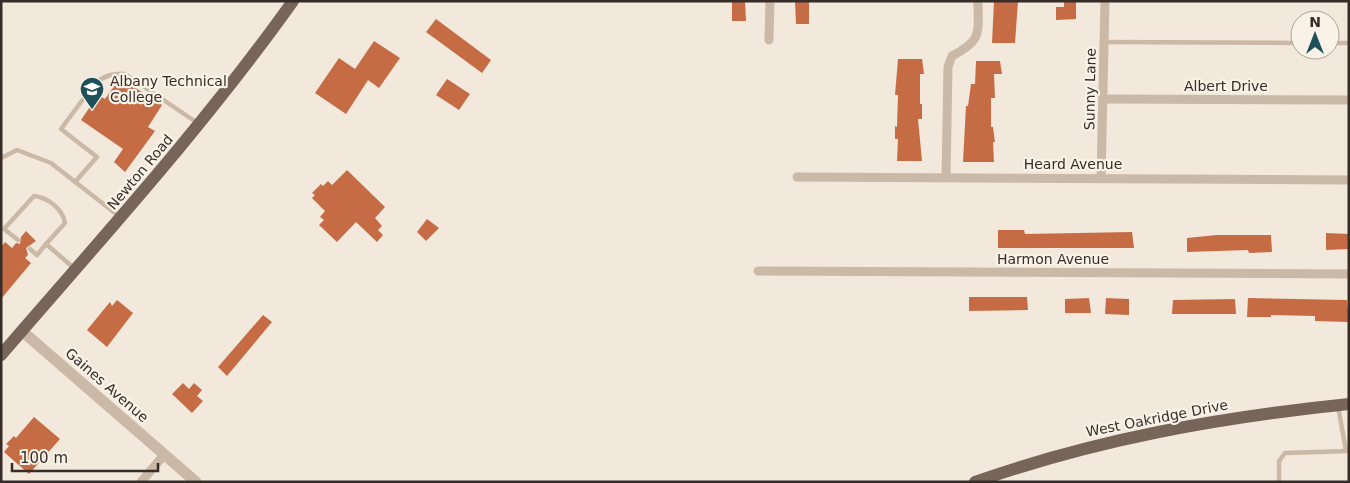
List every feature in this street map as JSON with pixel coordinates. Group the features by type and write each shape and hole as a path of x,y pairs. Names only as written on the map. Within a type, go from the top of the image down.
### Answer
{"main road":[{"name":"Newton Road","path":"1,355 121,218 199,124 235,80 293,1"},
{"name":"West Oakridge Drive","path":"975,482 1081,448 1156,431 1230,418 1344,405"}],"street":[{"path":"769,40 770,1"},
{"path":"946,177 948,67 952,56 972,46 978,32 978,1"},
{"name":"Sunny Lane","path":"1101,178 1105,1"},
{"name":"Albert Drive","path":"1104,99 1349,100"},
{"name":"Heard Avenue","path":"797,177 1349,180"},
{"name":"Harmon Avenue","path":"758,271 1349,274"},
{"name":"Gaines Avenue","path":"22,331 196,482"},
{"path":"141,482 164,455"}],"lane":[{"path":"1104,42 1290,43"},
{"path":"75,182 97,157 61,129 95,83 110,74 125,74 199,124"},
{"path":"1,158 17,150 51,163 121,218"},
{"path":"18,240 4,228 34,196 44,196 64,216 65,223 36,255 30,249"},
{"path":"46,244 76,270"},
{"path":"1280,482 1279,461 1285,453 1347,451 1344,405"}],"building":[{"path":"732,1 745,1 746,21 732,21"},
{"path":"795,1 809,1 809,24 796,24"},
{"path":"994,1 1018,1 1015,43 992,43"},
{"path":"1064,1 1076,1 1076,19 1056,20 1056,7 1064,7"},
{"path":"436,19 491,60 482,73 426,32"},
{"path":"374,41 400,58 379,88 368,80 346,114 315,93 339,58 355,69"},
{"path":"898,59 922,59 924,74 920,74 920,104 922,104 922,119 918,119 922,161 897,161 898,139 895,139 895,126 897,127 898,95 895,95"},
{"path":"976,61 1000,61 1002,74 994,74 995,98 991,98 991,127 993,127 995,142 993,142 994,162 963,162 966,106 968,106 971,84 975,84"},
{"path":"120,78 162,105 148,127 155,131 125,172 114,162 123,149 81,120 98,95 105,99"},
{"path":"447,79 470,94 459,110 436,95"},
{"path":"347,170 385,207 375,218 382,226 378,230 383,235 377,242 356,222 337,242 319,225 324,220 320,217 325,211 312,198 315,195 312,193 321,184 323,186 328,181 332,185"},
{"path":"427,219 439,228 426,241 417,232"},
{"path":"998,230 1024,230 1025,234 1132,232 1134,248 998,248"},
{"path":"26,231 36,241 26,248 28,255 25,258 31,263 1,299 1,247 5,242 12,248 16,243 20,244 21,237"},
{"path":"1326,233 1349,234 1349,249 1326,250"},
{"path":"1217,235 1271,235 1272,252 1249,253 1248,250 1187,252 1187,238"},
{"path":"969,297 1027,297 1028,310 969,311"},
{"path":"1089,298 1091,313 1065,313 1065,299"},
{"path":"1106,298 1129,299 1129,315 1105,314"},
{"path":"1248,298 1347,300 1349,322 1315,321 1315,316 1271,315 1271,317 1247,317"},
{"path":"1235,299 1236,314 1172,314 1173,300"},
{"path":"117,300 133,313 107,347 87,330 110,302 112,306"},
{"path":"263,315 272,322 227,376 218,367"},
{"path":"183,383 189,389 194,383 202,390 197,396 203,401 192,413 172,394"},
{"path":"34,417 60,439 29,474 4,452 9,446 6,444 14,436 16,438"}],"place":[{"name":"Albany Technical College","path":"92,110"}]}
